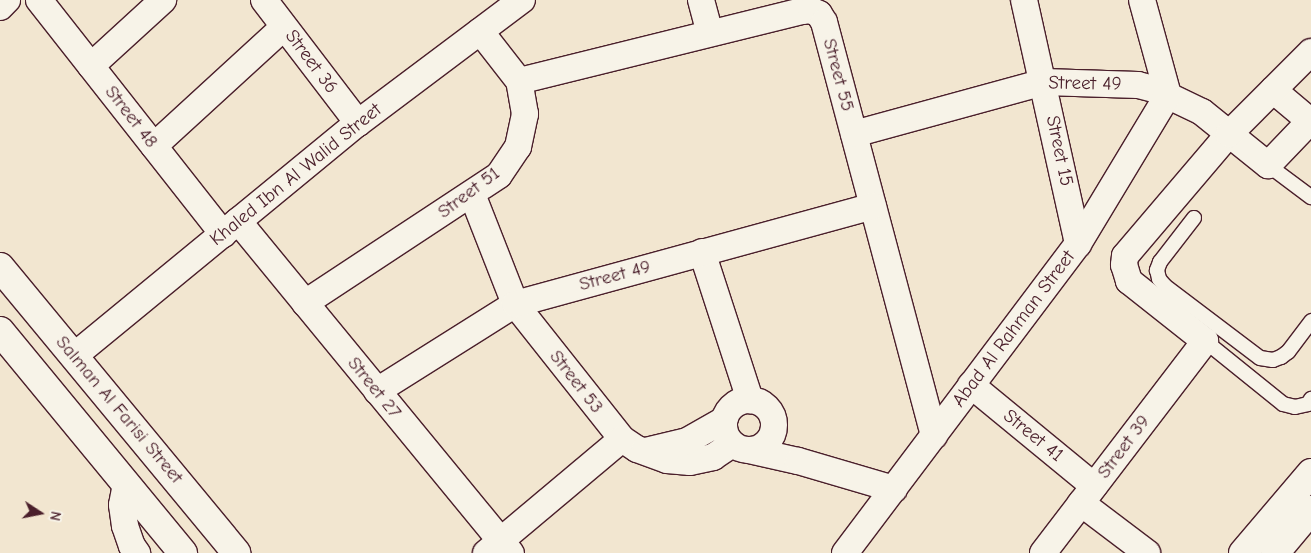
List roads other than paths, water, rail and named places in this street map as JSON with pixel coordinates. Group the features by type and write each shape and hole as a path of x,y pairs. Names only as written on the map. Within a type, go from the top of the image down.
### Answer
{"street":[{"path":"0,6 7,0"},
{"name":"Street 48","path":"39,0 154,146 231,228"},
{"path":"91,66 162,0"},
{"name":"Street 36","path":"264,0 358,123"},
{"name":"Khaled Ibn Al Walid Street","path":"74,356 358,123 522,0"},
{"path":"701,0 710,33"},
{"name":"Street 15","path":"1024,0 1044,82 1078,244"},
{"path":"1142,0 1168,95"},
{"name":"Street 55","path":"519,81 802,11 811,10 819,14 824,22 934,436"},
{"path":"154,146 284,27"},
{"name":"Street 51","path":"305,303 499,175 518,147 525,114 519,81 480,31"},
{"path":"1205,341 1129,281 1124,265 1125,256 1229,134 1311,52"},
{"name":"Street 49","path":"854,134 1044,82 1138,86 1168,95 1202,112 1268,165"},
{"path":"1268,165 1310,120 1273,90"},
{"name":"Abad Al Rahman Street","path":"845,553 1078,244 1168,95"},
{"name":"Street 53","path":"472,194 515,304 622,439 645,452 667,460 690,462 713,457 735,438"},
{"name":"Street 49","path":"378,392 515,304 873,206"},
{"name":"Street 27","path":"231,228 305,303 378,392 499,549"},
{"path":"702,252 750,400"},
{"name":"Salman Al Farisi Street","path":"0,267 237,553"},
{"path":"1,333 183,553"},
{"name":"Street 39","path":"1043,553 1205,341"},
{"name":"Street 41","path":"971,385 1147,553"},
{"path":"735,438 733,406 750,400 766,406 774,421 822,468"},
{"path":"735,438 765,445 774,430 774,421"},
{"path":"735,438 822,468 894,488"},
{"path":"499,549 622,439"},
{"path":"1242,553 1311,473"},
{"path":"126,484 122,505 125,526 132,546 137,553"},
{"path":"1275,553 1311,510"}],"lane":[{"path":"1268,165 1311,197"},
{"path":"1194,218 1160,262 1157,270 1159,279 1165,286 1260,358 1273,360 1288,352 1311,321"},
{"path":"1205,341 1283,404 1295,407 1308,404 1311,399"}]}
